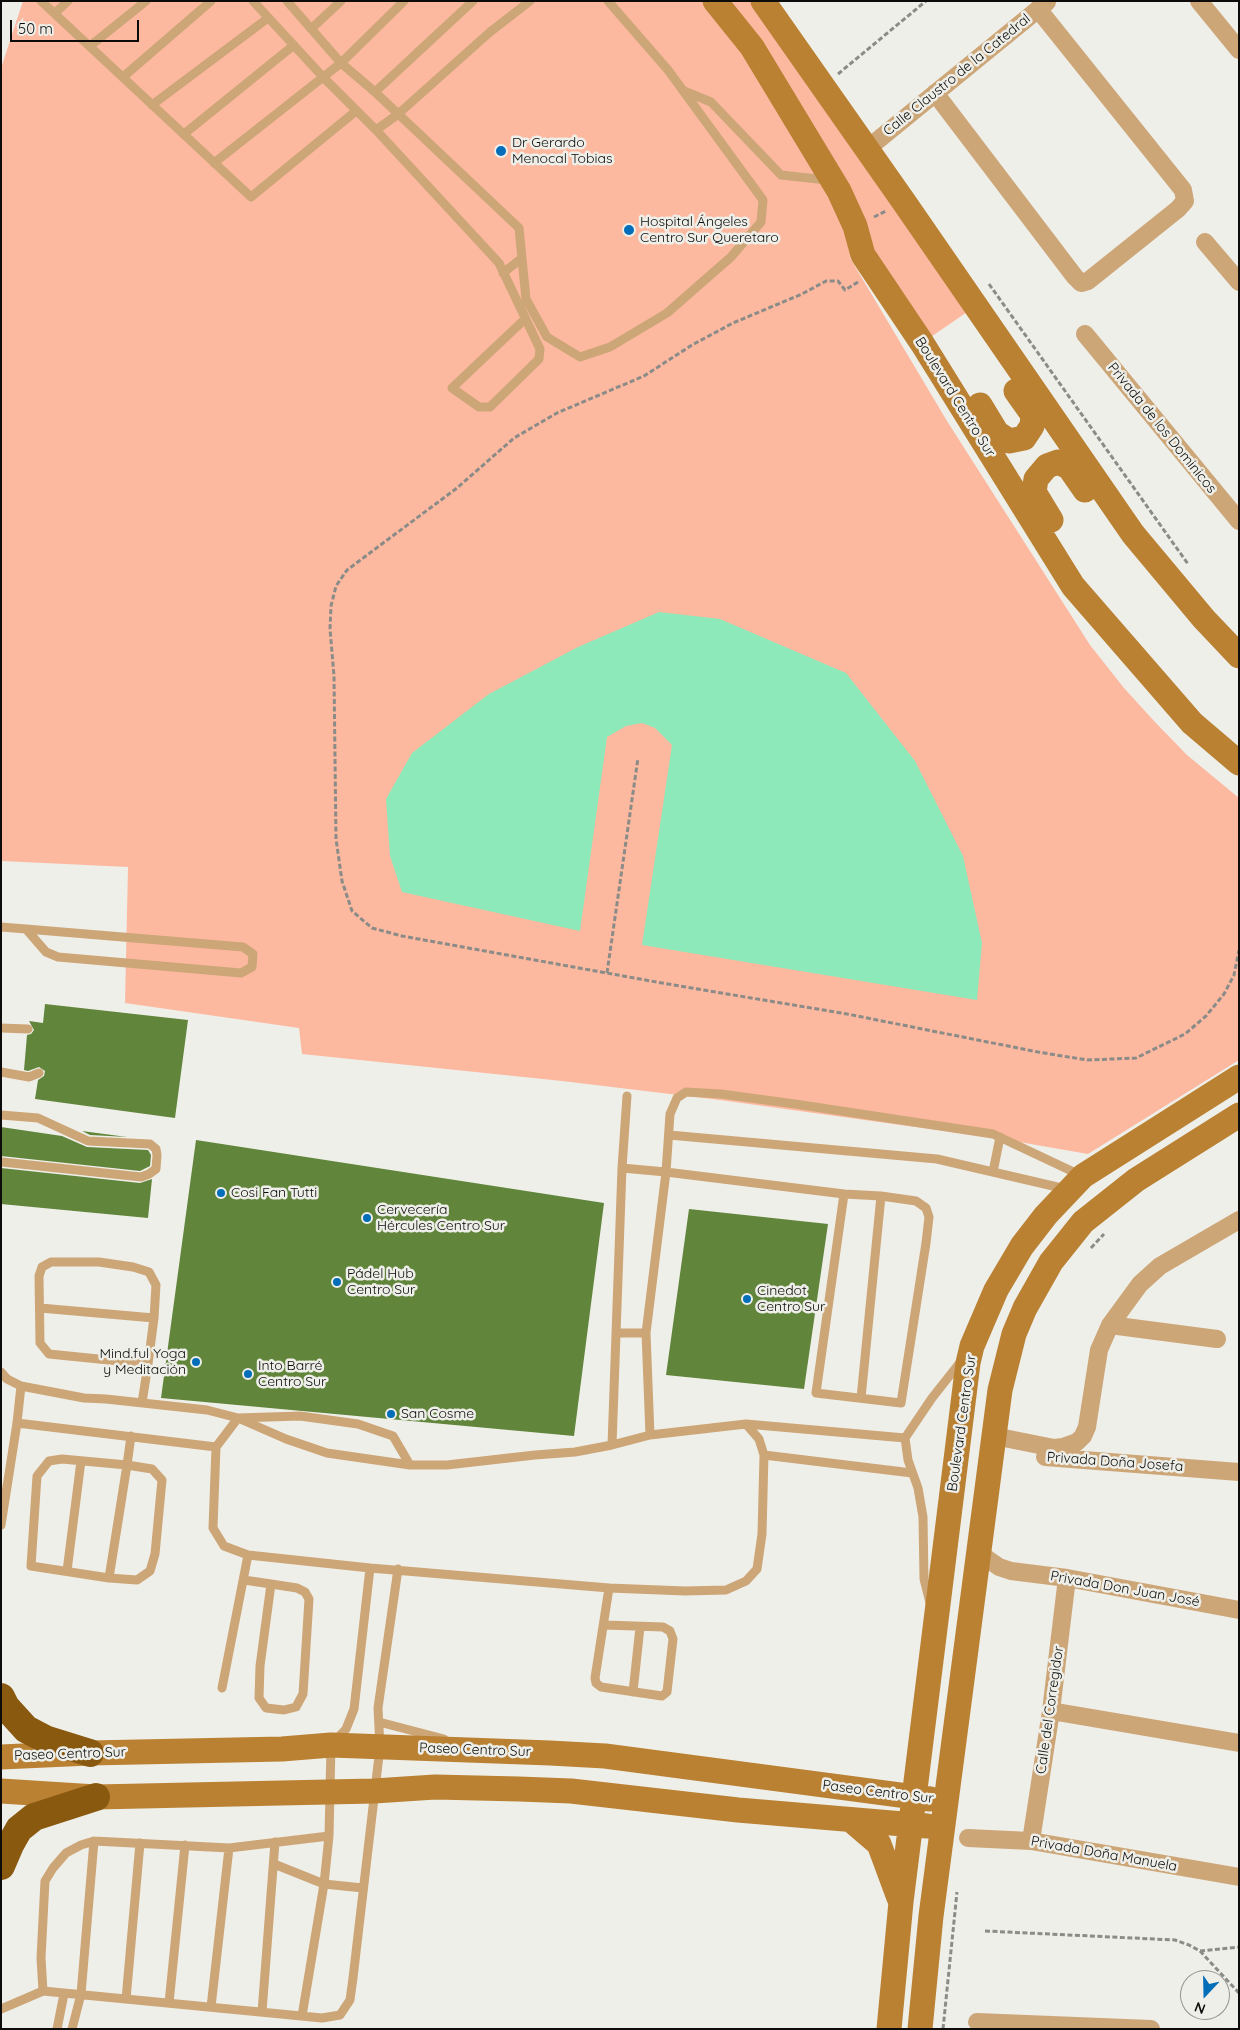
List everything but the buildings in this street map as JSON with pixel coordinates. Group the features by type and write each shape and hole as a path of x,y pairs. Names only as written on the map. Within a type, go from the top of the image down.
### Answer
{"highway":[{"path":"1,1697 6,1708 26,1729 45,1739 90,1753"},
{"path":"1,1866 19,1829 34,1817 96,1797"}],"street":[{"name":"Boulevard Centro Sur","path":"715,1 752,47 833,181 855,226 863,255 939,371 1073,586 1192,722 1239,763"},
{"path":"763,1 1134,534 1204,619 1239,656"},
{"path":"1199,1 1239,50"},
{"path":"935,92 1081,283 1088,281 1178,209 1185,200 1183,190 1042,5"},
{"name":"Calle Claustro de la Catedral","path":"867,148 1042,5"},
{"path":"1205,242 1239,282"},
{"path":"939,371 963,384 973,394 997,433 1010,441 1024,438 1032,426 1033,415 1001,370 994,356 993,329"},
{"name":"Privada de los Dominicos","path":"1085,334 1239,521"},
{"path":"1073,586 1060,536 1034,492 1036,479 1047,466 1058,462 1069,467 1107,520 1134,534"},
{"name":"Boulevard Centro Sur","path":"889,2029 901,1902 968,1362 972,1346 996,1290 1014,1259 1046,1215 1076,1183 1239,1078"},
{"path":"920,2029 931,1916 993,1441 1006,1359 1014,1334 1025,1308 1050,1262 1071,1235 1097,1209 1136,1180 1239,1115"},
{"path":"1218,1339 1110,1325 1140,1284 1160,1266 1239,1220"},
{"name":"Privada Doña Josefa","path":"993,1441 1054,1448 1077,1442 1087,1428 1099,1350 1110,1325"},
{"name":"Privada Doña Josefa","path":"993,1441 1043,1457 1239,1472"},
{"name":"Privada Don Juan José","path":"978,1553 999,1567 1011,1571 1067,1578 1239,1610"},
{"name":"Privada Don Juan José","path":"975,1582 986,1577 1011,1571"},
{"name":"Calle del Corregidor","path":"1031,1841 1051,1712 1067,1578"},
{"path":"1051,1712 1239,1743"},
{"name":"Paseo Centro Sur","path":"1,1757 282,1749 331,1745 488,1750 604,1756 687,1767 800,1777 882,1793 946,1801"},
{"name":"Paseo Centro Sur","path":"1,1791 96,1797 374,1791 435,1787 572,1791 738,1810 943,1828"},
{"path":"882,1793 885,1809 882,1822"},
{"path":"851,1820 879,1844 901,1902"},
{"name":"Privada Doña Manuela","path":"968,1838 1031,1841 1239,1877"},
{"path":"977,2022 1008,2026 1151,2029"}],"lane":[{"path":"41,1 251,198 356,111"},
{"path":"55,13 68,1"},
{"path":"90,46 146,1"},
{"path":"123,77 211,1"},
{"path":"253,1 499,263 540,349 539,359 490,407 480,407 452,388 525,319"},
{"path":"287,1 341,62 519,228 526,299 547,336 580,357 610,347 667,313 731,257 762,222 763,200 684,91 608,1"},
{"path":"311,29 341,1"},
{"path":"214,163 341,62 404,1"},
{"path":"375,92 473,1"},
{"path":"376,130 397,115 490,32 530,1"},
{"path":"152,105 268,18"},
{"path":"184,134 294,46"},
{"path":"684,91 711,102 781,175 833,181"},
{"path":"503,273 522,258"},
{"path":"1,927 26,929 243,948 253,954 252,967 241,973 58,957 46,952 26,929"},
{"path":"1,1028 28,1029"},
{"path":"1,1072 29,1077 39,1073"},
{"path":"650,1435 646,1333 666,1172 670,1114 677,1098 686,1092 721,1094 985,1132 1000,1137 1076,1183"},
{"path":"612,1445 622,1168 627,1096"},
{"path":"1,1115 38,1118 88,1141 150,1144 156,1149 157,1155 156,1169 141,1177 2,1162"},
{"path":"669,1136 937,1159 993,1172 1076,1183"},
{"path":"993,1172 1000,1137"},
{"path":"622,1168 844,1194 881,1196 916,1201 926,1208 930,1217 901,1403 816,1393 844,1194"},
{"path":"861,1398 881,1196"},
{"path":"142,1403 148,1364 154,1318 156,1285 150,1272 133,1267 99,1262 51,1262 42,1267 39,1276 40,1343 49,1354 148,1364"},
{"path":"40,1308 154,1318"},
{"path":"617,1333 646,1333"},
{"path":"936,1625 924,1579 922,1517 918,1488 908,1460 905,1438 932,1398 972,1346"},
{"path":"1,1372 7,1379 21,1386 84,1398 207,1410 238,1418 286,1439 327,1452 410,1465 447,1465 574,1452 650,1435 746,1424 905,1438"},
{"path":"1,1525 21,1386"},
{"path":"238,1418 300,1416 358,1424 393,1436 410,1465"},
{"path":"238,1418 216,1447 213,1528 224,1546 248,1555 370,1568 609,1588 685,1591 726,1590 746,1581 757,1568 762,1534 764,1455 759,1439 746,1424"},
{"path":"17,1422 216,1447"},
{"path":"110,1578 131,1436"},
{"path":"764,1455 912,1473"},
{"path":"62,1458 81,1461 152,1469 162,1480 155,1554 150,1571 137,1580 110,1578 31,1566 37,1476 49,1461 62,1458"},
{"path":"67,1571 81,1461"},
{"path":"222,1688 248,1555"},
{"path":"302,2016 324,1884 329,1836 331,1745 346,1729 354,1709 370,1568"},
{"path":"1,2009 43,1991 322,2018 340,2015 350,2000 380,1747 378,1708 398,1569"},
{"path":"244,1580 271,1584 297,1588 305,1592 310,1599 303,1694 296,1707 284,1710 266,1708 259,1698 260,1666 271,1584"},
{"path":"605,1625 663,1627 670,1631 673,1639 667,1692 662,1696 600,1687 596,1683 595,1678 605,1625 609,1588"},
{"path":"633,1692 640,1627"},
{"path":"379,1722 488,1750"},
{"path":"687,1767 701,1760 774,1768"},
{"path":"43,1991 41,1958 45,1882 53,1868 66,1853 94,1841 229,1848 329,1836"},
{"path":"72,2029 81,1994 94,1841"},
{"path":"262,2012 275,1842"},
{"path":"126,1999 140,1843"},
{"path":"168,2003 186,1845"},
{"path":"211,2007 229,1848"},
{"path":"274,1864 324,1884 363,1888"},
{"path":"57,2029 64,1994"}],"path":[{"path":"836,75 926,1"},
{"path":"984,278 1191,570"},
{"path":"863,279 844,290 838,281 826,282 733,323 692,345 644,376 557,413 514,438 429,511 347,570 336,586 331,606 330,629 334,676 336,839 342,880 352,911 372,928 608,973 847,1014 1087,1060 1136,1058 1185,1034 1206,1016 1224,994 1234,975 1239,950"},
{"path":"608,973 638,758"},
{"path":"1234,975 1239,972"},
{"path":"1234,975 1239,977"},
{"path":"1088,1252 1107,1230"},
{"path":"943,2029 957,1891"},
{"path":"985,1931 1175,1940 1200,1951 1239,1993"},
{"path":"1200,1951 1239,1947"}],"shaded area":[{"path":"23,1 763,1 976,306 922,343 863,255 850,258 947,421 1090,645 1124,688 1187,755 1239,798 1239,1060 1088,1154 1002,1139 720,1100 562,1081 302,1054 299,1028 125,1003 128,867 1,861 1,68"},
{"path":"659,612 720,619 846,673 915,761 963,856 982,943 977,1000 642,945 672,745 655,728 642,723 626,726 607,737 580,931 402,892 390,856 386,799 412,753 489,694 578,647"}],"place":[{"name":"Dr Gerardo Menocal Tobias","path":"501,151"},
{"name":"Hospital Ángeles Centro Sur Queretaro","path":"629,230"},
{"name":"Cosi Fan Tutti","path":"221,1193"},
{"name":"Cervecería Hércules Centro Sur","path":"367,1218"},
{"name":"Pádel Hub Centro Sur","path":"337,1282"},
{"name":"Cinedot Centro Sur","path":"747,1299"},
{"name":"Mind.ful Yoga y Meditación","path":"196,1362"},
{"name":"Into Barré Centro Sur","path":"248,1374"},
{"name":"San Cosme","path":"391,1414"}]}
